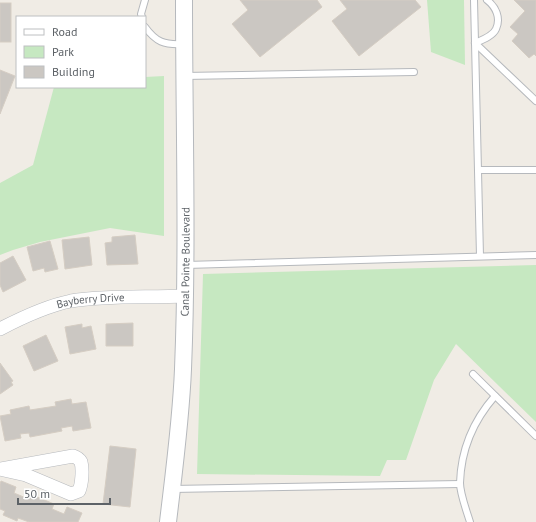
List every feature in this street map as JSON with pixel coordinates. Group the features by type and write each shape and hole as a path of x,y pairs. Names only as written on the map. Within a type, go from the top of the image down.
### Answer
{"street":[{"name":"Canal Pointe Boulevard","path":"168,522 179,424 186,296 184,0"},
{"name":"Bayberry Drive","path":"0,329 46,308 71,301 97,298 186,296"},
{"path":"73,456 78,458 81,462 82,485 79,491 71,494 26,475 0,469 73,456"}],"lane":[{"path":"142,16 146,0"},
{"path":"474,0 480,256"},
{"path":"475,43 486,38 496,29 499,17 493,4 487,0"},
{"path":"146,28 152,36 162,42 184,44"},
{"path":"475,43 536,101"},
{"path":"184,76 414,72"},
{"path":"478,170 536,170"},
{"path":"185,264 536,254"},
{"path":"472,374 536,436"},
{"path":"470,522 460,484 467,442 481,414 495,396"},
{"path":"172,489 460,484"}],"green space":[{"path":"427,0 464,0 465,65 431,52"},
{"path":"164,76 164,236 110,228 40,242 0,255 0,183 33,165 54,88 146,88 146,77"},
{"path":"536,265 536,422 456,344 434,380 406,460 387,460 380,476 197,474 203,274"}],"building":[{"path":"240,0 317,0 322,7 260,57 232,24 248,10"},
{"path":"340,0 415,0 421,7 359,56 332,21 347,9"},
{"path":"514,0 536,0 536,56 534,54 529,58 512,41 518,34 510,27 525,11"},
{"path":"0,3 11,3 11,42 0,42"},
{"path":"0,70 15,76 0,114"},
{"path":"135,235 138,264 107,265 105,243 112,242 112,237"},
{"path":"89,237 92,265 65,269 62,240"},
{"path":"50,241 58,269 45,272 44,268 33,271 27,247"},
{"path":"13,256 26,280 3,292 0,285 0,263"},
{"path":"133,323 133,346 106,346 106,324"},
{"path":"82,324 82,328 91,326 96,349 70,354 65,327"},
{"path":"46,335 58,361 34,371 23,346"},
{"path":"0,363 13,381 11,382 13,385 0,394"},
{"path":"71,399 72,404 86,402 91,428 73,431 72,426 61,428 62,431 30,437 29,433 20,434 21,438 5,441 0,416 11,414 10,410 29,406 30,410 56,406 55,402"},
{"path":"110,446 136,449 130,507 103,504"},
{"path":"1,481 16,487 14,493 26,498 28,493 54,504 52,509 64,514 67,507 82,513 78,522 29,522 18,518 17,521 3,515 5,511 0,509"}]}
